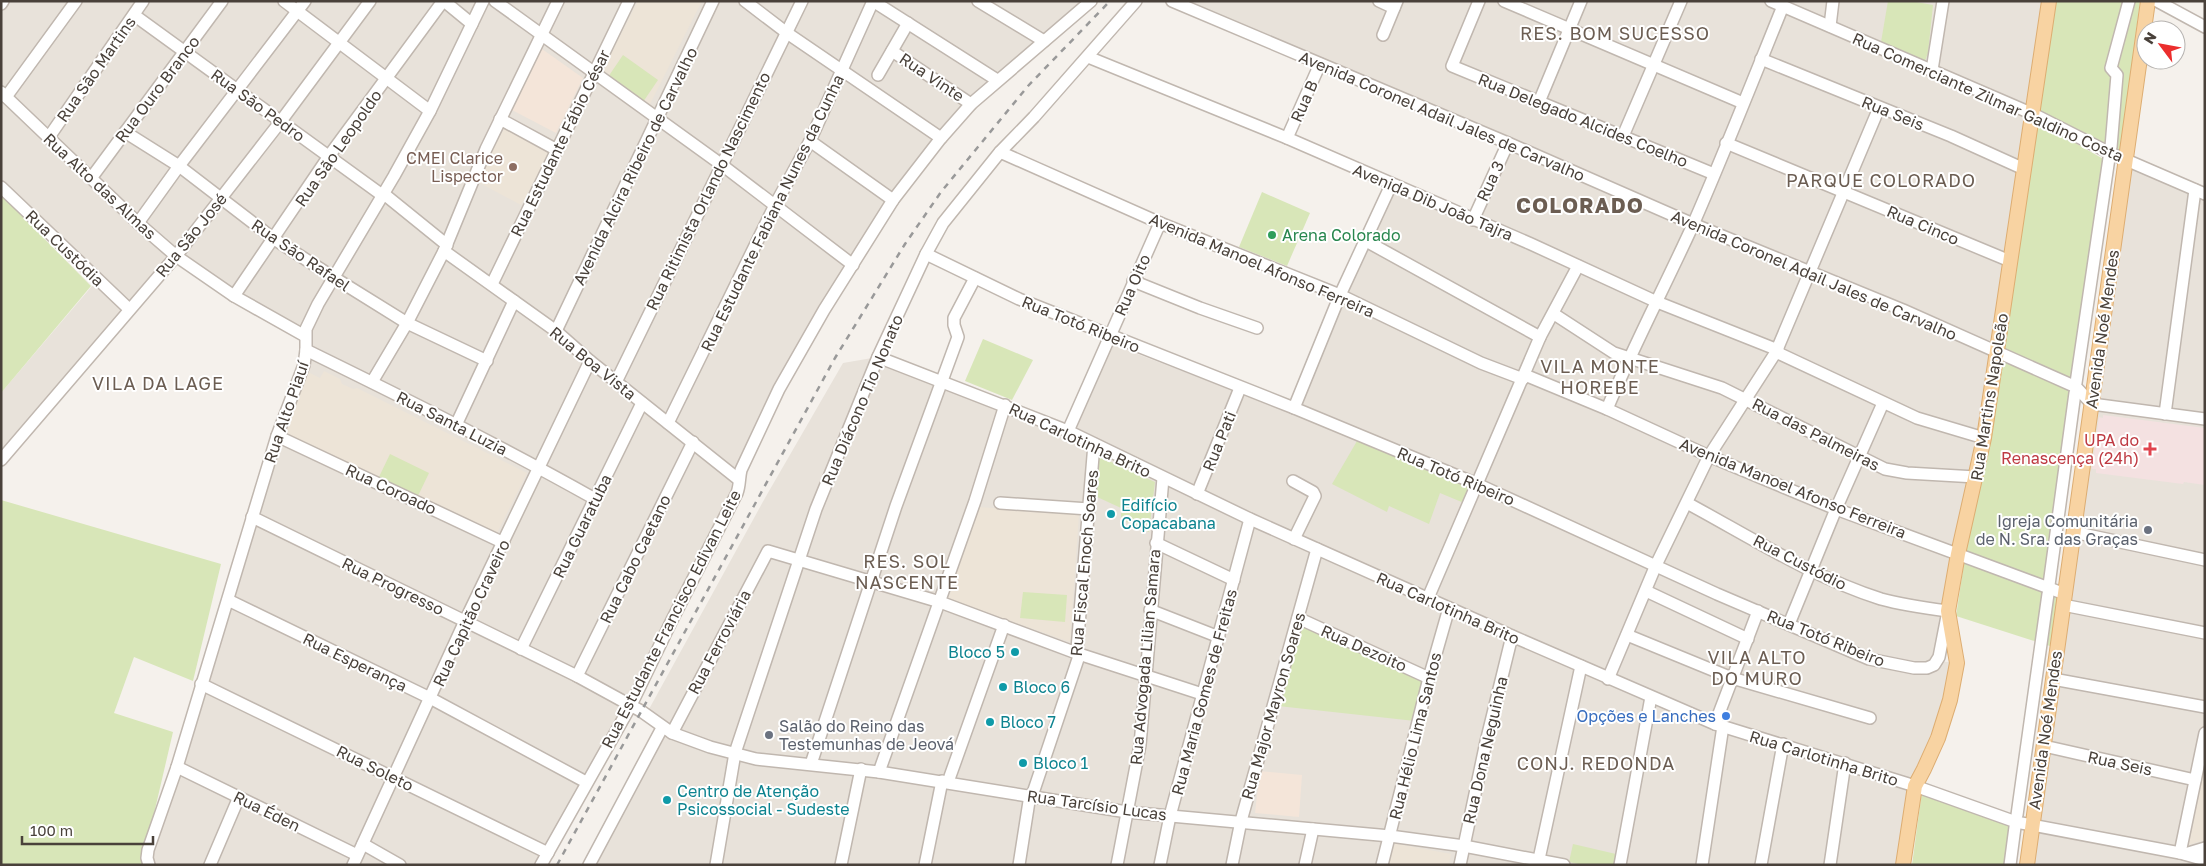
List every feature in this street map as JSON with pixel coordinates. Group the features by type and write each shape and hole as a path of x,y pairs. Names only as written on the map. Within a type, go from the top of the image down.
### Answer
{"main road":[{"name":"Rua Martins Napoleão","path":"1903,865 1915,786 1938,738 1950,700 1957,663 1948,611 1958,554 1984,438 2049,1"},
{"name":"Avenida Noé Mendes","path":"2027,865 2148,1"}],"street":[{"path":"4,95 76,1"},
{"name":"Rua São Martins","path":"49,138 143,1"},
{"name":"Rua Ouro Branco","path":"92,177 222,1"},
{"path":"284,1 430,111"},
{"path":"138,223 179,166 305,1"},
{"name":"Rua São José","path":"1,460 176,256 281,121 370,1"},
{"path":"444,1 472,24"},
{"name":"Rua São Leopoldo","path":"234,296 330,156 444,1"},
{"name":"Rua Alto Piauí","path":"149,865 147,858 148,850 177,767 278,436 304,365 305,336 308,324 333,277 430,111 483,1"},
{"path":"495,1 775,204 853,265"},
{"path":"372,382 407,323 446,248 486,149 558,1"},
{"name":"Rua Estudante Fábio César","path":"492,284 628,1"},
{"name":"Avenida Alcira Ribeiro de Carvalho","path":"556,331 713,1"},
{"path":"745,1 787,33 941,138"},
{"name":"Rua Ritimista Orlando Nascimento","path":"616,382 802,1"},
{"path":"873,1 998,80"},
{"name":"Rua Estudante Fabiana Nunes da Cunha","path":"668,423 775,204 810,141 873,1"},
{"path":"978,1 1044,40"},
{"name":"Rua Estudante Francisco Edivan Leite","path":"541,865 586,782 636,708 672,620 737,492 740,485 738,479 779,389 824,310 893,200 941,138 971,104 1090,1"},
{"name":"Rua Diácono Tio Nonato","path":"716,865 735,753 799,561 833,463 878,357 926,254 943,224 1000,152 1088,57 1136,1"},
{"name":"Avenida Coronel Adail Jales de Carvalho","path":"1172,1 1508,142 1693,224 1903,310 2076,387 2092,404"},
{"path":"1379,1 1395,5 1383,35"},
{"name":"Rua Delegado Alcides Coelho","path":"1479,1 1452,66 1714,174"},
{"path":"1504,1 1744,102"},
{"path":"1539,102 1581,1"},
{"path":"1623,136 1681,1"},
{"name":"Rua Comerciante Zilmar Galdino Costa","path":"1771,1 2033,114 2200,192"},
{"path":"1830,26 1833,1"},
{"path":"1932,70 1943,1"},
{"path":"2010,865 2049,590 2075,388 2110,153 2117,75 2111,68 2129,1"},
{"path":"2157,1 2205,27"},
{"path":"1607,409 1628,358 1657,302 1693,224 1783,6"},
{"name":"Rua São Pedro","path":"134,15 383,194"},
{"path":"878,75 908,23"},
{"name":"Rua Vinte","path":"892,51 971,104"},
{"name":"Avenida Dib João Tajra","path":"1088,57 1287,138 1657,302 1777,351 1916,418 1984,438"},
{"name":"Rua Seis","path":"1761,59 1951,136 2024,169"},
{"name":"Rua B","path":"1287,138 1320,64"},
{"name":"Rua Alto das Almas","path":"4,95 138,223 176,256 234,296 305,336"},
{"path":"1608,679 1656,565 1709,456 1777,351 1879,108"},
{"path":"500,119 557,150"},
{"name":"Rua São Rafael","path":"125,132 179,166 274,239 333,277 407,323 487,361"},
{"path":"810,141 893,200"},
{"name":"Rua 3","path":"1473,220 1508,142"},
{"name":"Rua Cinco","path":"1726,143 2010,261"},
{"name":"Avenida Manoel Afonso Ferreira","path":"1000,152 1160,223 1340,295 1467,357 1607,409 1709,456 1836,509 1958,554 2064,600 2205,633"},
{"path":"1294,408 1340,295 1391,185"},
{"name":"Rua Custódia","path":"1,187 129,309"},
{"path":"2165,414 2200,192"},
{"name":"Rua Boa Vista","path":"383,194 446,248 556,331 590,361 738,479"},
{"name":"Rua Oito","path":"1068,431 1160,223"},
{"path":"1366,241 1540,337"},
{"name":"Rua Totó Ribeiro","path":"926,254 1019,299 1294,408 1477,484 1869,659 1918,668 1930,667 1937,661 1948,611"},
{"path":"1428,598 1540,337 1578,266"},
{"path":"812,764 870,582 958,337 954,318 975,278"},
{"path":"1133,281 1257,328"},
{"path":"456,424 514,301"},
{"name":"Rua das Palmeiras","path":"1554,314 1604,347 1628,358 1722,388 1859,457 1894,471 1976,477"},
{"name":"Rua Santa Luzia","path":"306,350 456,424 539,467 595,499"},
{"name":"Rua Carlotinha Brito","path":"878,357 1068,431 1294,539 1608,679 1719,725 1845,763 2032,826 2205,860"},
{"name":"Rua Capitão Craveiro","path":"355,860 465,621 590,361"},
{"name":"Rua Pati","path":"1197,494 1240,388"},
{"name":"Rua Guaratuba","path":"521,648 642,403"},
{"path":"1789,624 1812,572 1836,509 1883,403"},
{"path":"2092,404 2205,419"},
{"path":"879,772 975,501 1005,405"},
{"name":"Rua Coroado","path":"278,436 504,543"},
{"name":"Rua Cabo Caetano","path":"577,676 693,442"},
{"name":"Rua Fiscal Enoch Soares","path":"1019,865 1031,795 1078,654 1094,444"},
{"name":"Rua Advogada Lilian Samara","path":"1116,865 1140,745 1150,610 1163,478"},
{"path":"1293,481 1313,492 1315,496 1294,539"},
{"path":"1000,503 1089,508"},
{"name":"Rua Custódio","path":"1687,503 1812,572 1903,605 1948,611"},
{"name":"Rua Progresso","path":"252,517 521,648 636,708"},
{"name":"Rua Maria Gomes de Freitas","path":"1160,865 1170,816 1250,519"},
{"path":"2073,532 2205,560"},
{"path":"1156,543 1234,580"},
{"name":"Rua Major Mayron Soares","path":"1232,865 1241,821 1317,549"},
{"name":"Rua Ferroviária","path":"589,865 768,551 799,561"},
{"path":"799,561 940,602 1004,624 1078,654 1202,694"},
{"path":"1646,591 1748,639"},
{"name":"Rua Esperança","path":"228,600 430,698 586,782"},
{"name":"Rua Hélio Lima Santos","path":"1382,865 1429,678 1449,608"},
{"path":"1150,610 1219,637"},
{"path":"1702,865 1719,725 1732,678 1758,611"},
{"name":"Rua Dezoito","path":"1298,618 1429,678"},
{"path":"925,865 945,781 1004,624"},
{"path":"1627,635 1732,678 1870,718"},
{"name":"Rua Dona Neguinha","path":"1460,865 1512,636"},
{"path":"1539,859 1581,666"},
{"path":"2053,679 2205,707"},
{"name":"Rua Soleto","path":"201,684 548,853"},
{"path":"1620,865 1651,697"},
{"name":"Rua Tarcísio Lucas","path":"636,708 667,730 710,748 756,759 812,764 945,781 1127,812 1390,836 1464,846 1564,865"},
{"path":"2205,733 2182,854 2205,848"},
{"path":"1761,865 1783,744"},
{"name":"Rua Seis","path":"2044,746 2195,780"},
{"path":"1830,865 1845,763"},
{"name":"Rua Éden","path":"177,767 239,797 355,860"},
{"path":"841,865 861,770"},
{"path":"210,865 239,797"},
{"path":"1305,865 1312,829"},
{"path":"363,844 400,865"}],"shaded area":[{"path":"1,1 1091,1 997,80 893,200 779,389 740,485 541,865 149,865 304,365 305,336 176,256 1,460 1,393 98,279 1,187"},
{"path":"638,1 702,1 649,106 601,73"},
{"path":"1172,1 2049,1 2010,261 1938,661 1959,663 1915,786 1903,865 1117,865 1126,813 1115,865 589,865 662,728 648,711 765,498 843,363 878,357 941,380 1197,494 1240,388 1294,408 1391,185 1472,220 1508,143"},
{"path":"542,49 583,78 556,133 512,110"},
{"name":"CMEI Clarice Lispector","path":"504,129 550,152 521,205 476,181"},
{"path":"2126,159 2205,194 2205,865 2027,865"},
{"path":"1111,344 1232,390 1194,486 1075,428"},
{"path":"306,371 320,378 324,371 340,379 342,384 353,389 357,388 527,473 496,535 285,435"},
{"name":"UPA do Renascença (24h)","path":"2103,415 2205,428 2205,485 2096,473 2096,469 2092,469 2099,417 2103,418"},
{"path":"978,507 1079,514 1070,642 948,599"},
{"path":"2205,757 2205,840 2188,845"},
{"path":"1260,771 1302,775 1299,817 1255,813"},
{"path":"1392,843 1451,854 1449,865 1388,865"}],"green space":[{"path":"1888,1 1911,1 1933,5 1928,53 1925,61 1881,42"},
{"path":"2055,1 2140,1 2138,20 2136,20 2121,151 2039,110"},
{"path":"623,55 658,80 643,102 608,77"},
{"path":"2037,121 2105,160 2073,381 2003,348"},
{"name":"Arena Colorado","path":"1262,192 1310,213 1287,266 1239,247"},
{"path":"1,195 91,286 1,393"},
{"path":"983,339 1033,360 1012,400 965,381"},
{"path":"2002,360 2069,389 2044,582 1965,552 1983,473"},
{"path":"1357,441 1471,486 1464,503 1440,493 1429,524 1389,506 1387,512 1332,484"},
{"path":"390,454 429,473 417,498 378,479"},
{"path":"1098,456 1155,482 1149,532 1121,519 1121,508 1095,496"},
{"path":"1,500 221,564 193,681 134,657 114,713 173,732 142,865 1,865"},
{"path":"1964,563 2058,597 2050,646 1956,616"},
{"path":"1023,592 1067,595 1065,622 1020,618"},
{"path":"1301,625 1425,682 1415,721 1278,706"},
{"path":"1922,791 2010,824 2004,865 1912,865"},
{"path":"1573,844 1616,854 1614,865 1583,865 1569,862"}],"railway":[{"path":"557,865 835,358 905,244 941,192 1028,86 1110,1"}],"place":[{"name":"CMEI Clarice Lispector","path":"513,167"},
{"name":"Arena Colorado","path":"1272,235"},
{"name":"UPA do Renascença (24h)","path":"2150,449"},
{"name":"Edifício Copacabana","path":"1111,514"},
{"name":"Igreja Comunitária de N. Sra. das Graças","path":"2148,530"},
{"name":"Bloco 5","path":"1015,652"},
{"name":"Bloco 6","path":"1003,687"},
{"name":"Opções e Lanches","path":"1726,716"},
{"name":"Bloco 7","path":"990,722"},
{"name":"Salão do Reino das Testemunhas de Jeová","path":"769,735"},
{"name":"Bloco 1","path":"1023,763"},
{"name":"Centro de Atenção Psicossocial - Sudeste","path":"667,800"}],"district":[{"name":"RES. BOM SUCESSO","path":"1615,34"},
{"name":"PARQUE COLORADO","path":"1881,181"},
{"name":"COLORADO","path":"1580,206"},
{"name":"VILA MONTE HOREBE","path":"1600,377"},
{"name":"VILA DA LAGE","path":"158,384"},
{"name":"RES. SOL NASCENTE","path":"907,572"},
{"name":"VILA ALTO DO MURO","path":"1757,668"},
{"name":"CONJ. REDONDA","path":"1596,764"}]}
